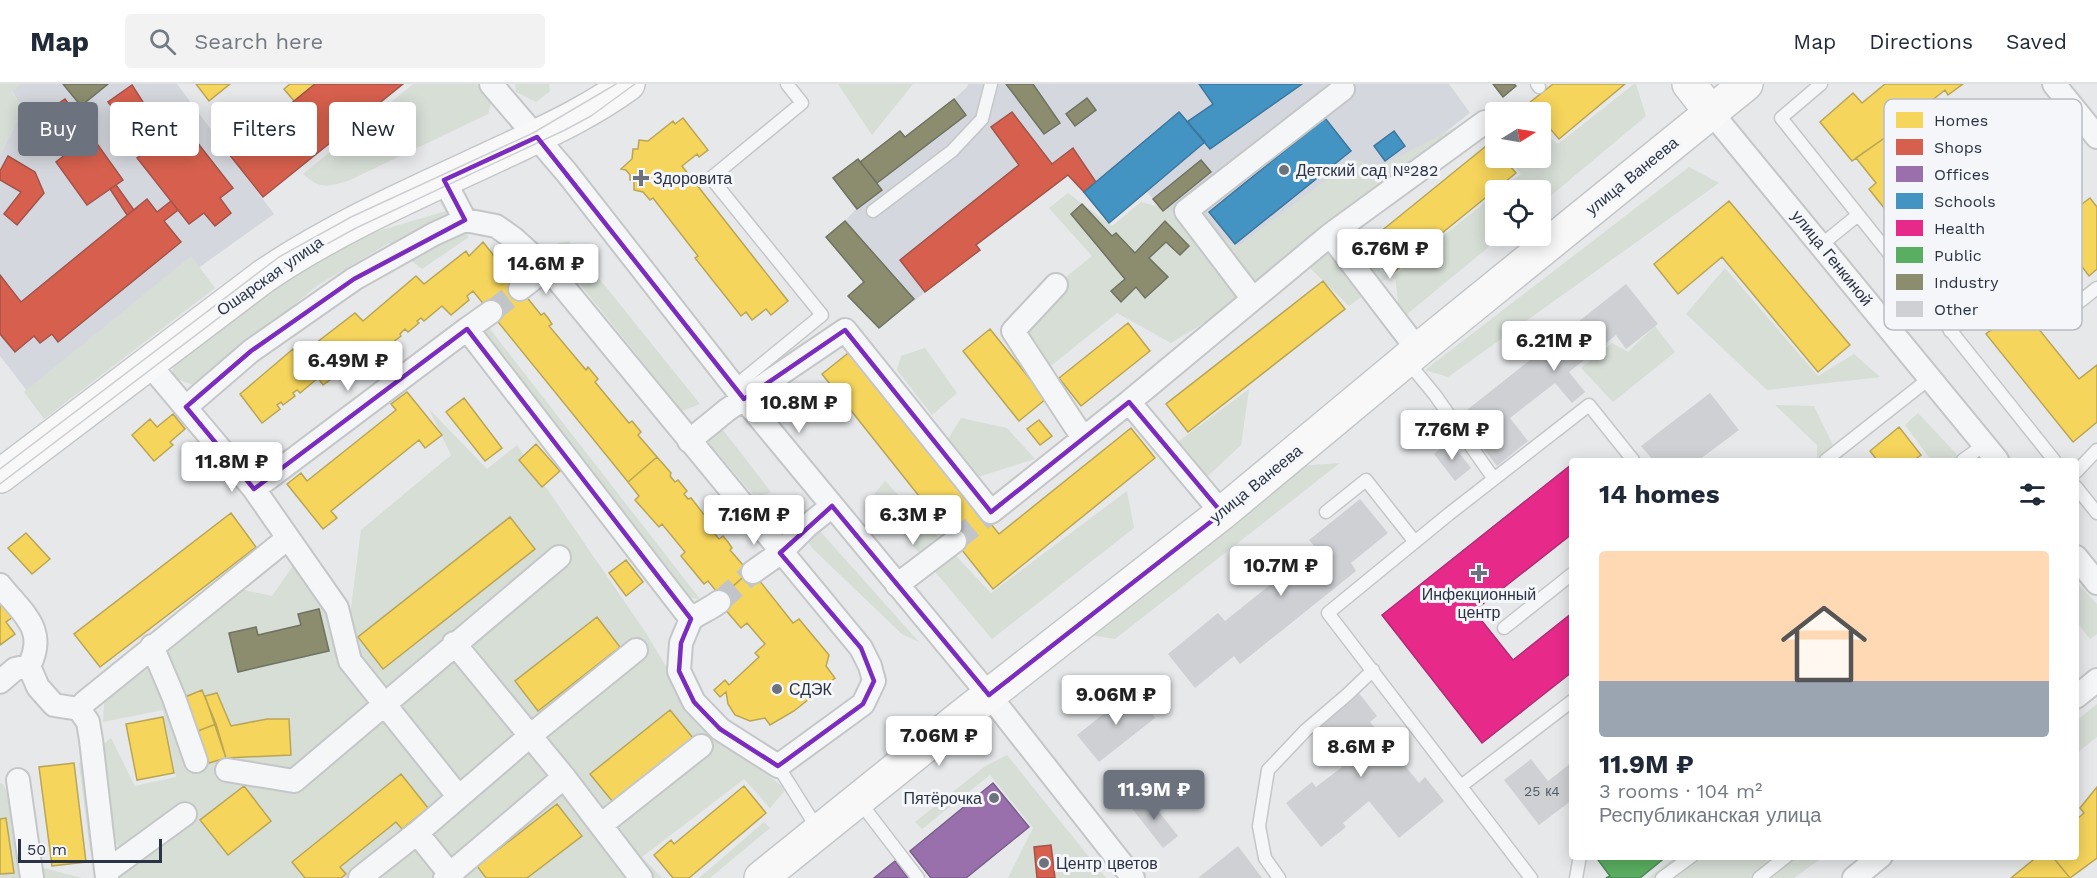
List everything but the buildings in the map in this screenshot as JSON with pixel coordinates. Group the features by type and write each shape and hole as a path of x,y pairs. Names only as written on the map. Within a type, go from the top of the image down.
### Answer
{"main road":[{"name":"Ошарская улица","path":"0,476 291,257 353,223 537,137 585,112 627,84"},
{"name":"улица Генкиной","path":"1689,84 1712,112"},
{"name":"улица Ванеева","path":"761,878 989,695 1222,513 1412,355 1746,84"}],"street":[{"path":"491,84 537,137 739,393 989,695 1133,878"},
{"path":"2054,84 2066,99"},
{"path":"1253,299 1186,211 1343,89"},
{"name":"улица Генкиной","path":"1712,112 1884,322"},
{"path":"2082,119 2097,137"},
{"path":"689,441 739,393 845,330 988,514 1129,402 1330,235 1485,122"},
{"path":"444,180 465,220"},
{"path":"186,407 250,351 354,279 434,234 465,220 496,226 547,268 780,553 861,648 874,681 863,704 778,766 720,729 694,702 679,671 681,643 691,619 707,612 719,602"},
{"path":"1330,235 1412,355"},
{"path":"520,289 547,268"},
{"path":"1056,285 1013,331 1083,438"},
{"path":"254,489 491,312"},
{"path":"467,329 691,619"},
{"name":"улица Генкиной","path":"1891,330 1991,453"},
{"path":"149,364 254,489 337,608 350,661 458,796"},
{"path":"1129,402 1222,513"},
{"path":"753,572 780,553 807,526 832,506"},
{"path":"79,709 152,646 288,538"},
{"path":"897,585 955,541"},
{"path":"227,770 294,781 559,557"},
{"path":"2079,561 2097,583"},
{"path":"0,585 33,626 37,640 35,653 29,666 38,687 54,705 79,709 88,722 107,875"},
{"path":"454,644 531,735 641,878"},
{"path":"152,646 174,698 196,761"},
{"path":"360,878 636,650"},
{"path":"0,682 15,669 29,666"},
{"path":"2079,695 2097,680"},
{"path":"601,825 700,746"},
{"path":"417,833 447,876 564,777"},
{"path":"18,780 32,878"},
{"path":"107,875 185,814"},
{"path":"1854,878 1874,860"}],"lane":[{"path":"739,393 822,315 711,178 802,103 787,84"},
{"path":"873,211 952,151 982,119 991,84"},
{"path":"1821,84 1781,118 1884,248"},
{"path":"1821,245 1858,215"},
{"path":"2082,300 2097,288"},
{"path":"1950,331 2052,458"},
{"path":"1412,355 1435,395 1494,479"},
{"path":"1829,458 1930,378"},
{"path":"1531,878 1328,613 1589,405 1631,458"},
{"path":"2079,469 2097,450"},
{"path":"1971,458 1991,453"},
{"path":"1326,512 1366,480 1415,542"},
{"path":"2079,492 2097,513"},
{"path":"1504,628 1569,576"},
{"path":"1279,878 1265,858 1259,826 1268,770 1306,730 1373,670"},
{"path":"1461,786 1569,703"},
{"path":"778,766 819,831"},
{"path":"858,800 918,878"},
{"path":"1576,878 1579,860"},
{"path":"1662,878 1687,860"},
{"path":"1759,878 1782,860"}],"highlighted area":[{"path":"537,137 744,399 845,330 991,512 1129,402 1222,513 989,695 832,506 780,553 861,648 874,681 863,704 778,766 720,729 694,702 679,671 681,643 691,619 467,329 254,489 186,407 251,351 354,279 465,220 444,180"}],"shaded area":[{"path":"0,84 21,84 12,92 18,102 18,120 0,155"},
{"path":"8,84 177,84 190,102 110,102 110,156 199,156 199,113 211,130 211,156 231,156 274,214 187,276 34,400 0,356 0,155 18,120 18,156 98,156 98,102 18,102"},
{"path":"413,84 477,84 491,103 488,114 416,148 416,102 391,102"},
{"path":"515,84 549,84 550,91 536,102 516,92"},
{"path":"838,84 913,84 872,135"},
{"path":"968,84 1449,84 1470,113 1235,294 1147,192 1109,223 1068,176 976,245 980,250 879,328 848,296 863,281 826,237 856,209 833,178 900,131 906,137 954,99"},
{"path":"1636,84 1646,116 1551,196 1551,180 1513,180 1521,174 1516,168 1551,168 1551,139 1558,144"},
{"path":"1472,119 1485,119 1485,131 1483,129 1352,230 1386,279 1349,306 1304,262 1171,343 1117,313 1047,369 1006,326 1092,256 1049,208 1068,193 1112,226 1141,202 1174,211 1238,246 1354,159 1378,167"},
{"path":"329,153 329,156 400,156 348,181 334,185 319,184 303,174"},
{"path":"1689,167 1719,183 1448,377 1425,370"},
{"path":"1485,202 1485,246 1490,246 1400,320 1395,275"},
{"path":"446,211 469,237 422,269 389,243 318,285 196,386 172,377 174,358 269,285 345,241"},
{"path":"569,241 700,404 682,411 567,268 558,243"},
{"path":"191,256 215,288 44,419 24,392"},
{"path":"1725,268 1818,376 1854,354 1880,377 1767,390 1686,314"},
{"path":"483,320 700,599 681,597 481,341"},
{"path":"1655,326 1675,352 1613,402 1581,368 1612,343 1628,352"},
{"path":"925,348 957,393 932,415 897,370 901,356"},
{"path":"1249,389 1241,445 1208,476 1175,444"},
{"path":"1775,405 1814,406 1839,458 1817,458 1817,445"},
{"path":"429,409 487,469 517,445 646,633 703,728 786,789 770,808 744,779 642,857 662,878 121,878 117,843 90,851 79,763 111,738 135,786 176,777 163,710 103,722 106,672 221,585 272,596 295,563 350,616 361,530 451,455"},
{"path":"1918,413 1960,458 1930,458 1905,425"},
{"path":"961,418 1007,428 1035,459 978,477 948,439"},
{"path":"717,422 771,492 757,499 704,438"},
{"path":"1340,463 1115,639 1084,634 1299,466"},
{"path":"885,481 991,593 1127,491 1134,528 992,639 872,497"},
{"path":"794,502 919,642 902,634 814,550 778,504"},
{"path":"2079,585 2097,604 2097,634 2090,639 2079,625"},
{"path":"2097,704 2097,737 2079,752 2079,719"},
{"path":"1007,755 1106,878 1008,878 1033,828 990,775 922,829 915,822 984,767"},
{"path":"0,783 3,784 40,867 82,878 0,878"},
{"path":"764,822 770,828 710,878 699,878"},
{"path":"1671,860 1819,860 1794,878 1648,878"}],"tunnel":[{"path":"491,312 520,289"},
{"path":"955,541 985,517"},
{"path":"719,602 753,572"}],"tram line":[{"path":"0,469 279,257 351,217 533,133 616,84"},
{"path":"0,484 287,266 356,228 565,130 591,116 635,84"}],"place":[{"name":"Детский сад №282","path":"1284,170"},
{"name":"Здоровита","path":"641,178"},
{"name":"Инфекционный центр","path":"1479,573"},
{"name":"СДЭК","path":"777,689"},
{"name":"Пятёрочка","path":"994,798"},
{"name":"Центр цветов","path":"1044,863"}]}
